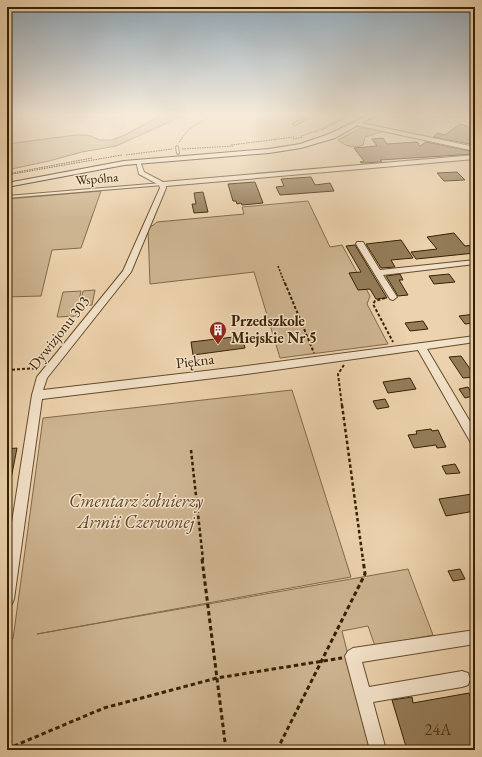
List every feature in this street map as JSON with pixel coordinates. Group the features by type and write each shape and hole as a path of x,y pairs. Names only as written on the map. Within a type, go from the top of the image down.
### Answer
{"main road":[{"path":"7,179 102,161 189,149"},
{"path":"7,185 90,169 138,162 283,149"}],"street":[{"name":"Wspólna","path":"162,184 475,157"},
{"path":"138,162 142,173 162,184"},
{"name":"Dywizjonu 303","path":"7,599 37,396 42,377 127,272 163,188 162,184"},
{"path":"360,244 393,298"},
{"path":"378,273 475,262"},
{"name":"Piękna","path":"37,396 475,339"},
{"path":"420,346 475,440"},
{"path":"378,750 353,656 475,636"},
{"path":"364,696 462,678"}],"lane":[{"name":"Wspólna","path":"7,197 162,184"}],"path":[{"path":"278,266 317,360"},
{"path":"393,298 375,300 373,304 396,346"},
{"path":"277,750 365,574 338,374 350,356"},
{"path":"7,370 50,368"},
{"path":"191,450 226,750"},
{"path":"7,749 104,708 217,678 353,656"}],"green space":[{"path":"7,149 97,149 82,152 7,170"},
{"path":"101,191 81,248 52,250 41,296 7,297 7,199"},
{"path":"308,201 330,247 342,245 370,296 367,304 388,344 280,358 254,272 150,284 148,229 157,222 244,214 242,207"},
{"path":"95,290 92,305 80,306 83,291"},
{"path":"81,291 76,316 57,317 63,292"},
{"name":"Cmentarz żołnierzy Armii Czerwonej","path":"292,390 351,577 37,634 408,569 433,635 375,646 368,626 342,631 372,750 7,750 7,640 13,639 43,418"}],"building":[{"path":"355,149 462,149 475,152 475,154 380,160 382,162 360,162 364,161"},
{"path":"457,172 465,180 444,181 437,173"},
{"path":"311,177 315,185 330,183 334,191 280,195 276,187 284,186 281,179"},
{"path":"255,182 263,203 242,205 241,203 237,204 236,201 233,201 228,184"},
{"path":"203,192 208,212 194,213 192,204 196,204 194,193"},
{"path":"454,233 465,246 475,245 475,253 416,259 411,252 437,249 427,237"},
{"path":"401,240 413,258 391,260 395,267 381,268 366,244"},
{"path":"355,245 387,298 376,299 370,289 358,290 349,273 361,272 346,246"},
{"path":"400,274 403,280 399,280 408,295 398,296 386,276"},
{"path":"449,274 455,282 434,284 429,276"},
{"path":"475,314 475,323 465,324 459,316"},
{"path":"423,321 428,329 410,331 405,323"},
{"name":"Przedszkole Miejskie Nr 5","path":"242,336 245,348 193,355 191,342"},
{"path":"461,356 475,377 463,378 449,357"},
{"path":"410,378 416,389 388,393 383,382"},
{"path":"468,387 473,396 465,398 459,389"},
{"path":"385,399 389,407 377,409 373,401"},
{"path":"431,429 432,431 438,430 446,447 437,448 436,445 414,448 408,435 417,434 416,431"},
{"path":"17,448 11,479 7,479 7,449"},
{"path":"455,464 460,473 446,474 442,466"},
{"path":"472,494 475,500 475,511 446,516 439,499"},
{"path":"460,569 465,579 453,581 448,571"},
{"path":"469,693 475,709 475,750 407,750 392,700 412,697 413,703"}],"place":[{"name":"Przedszkole Miejskie Nr 5","path":"218,345"}]}
